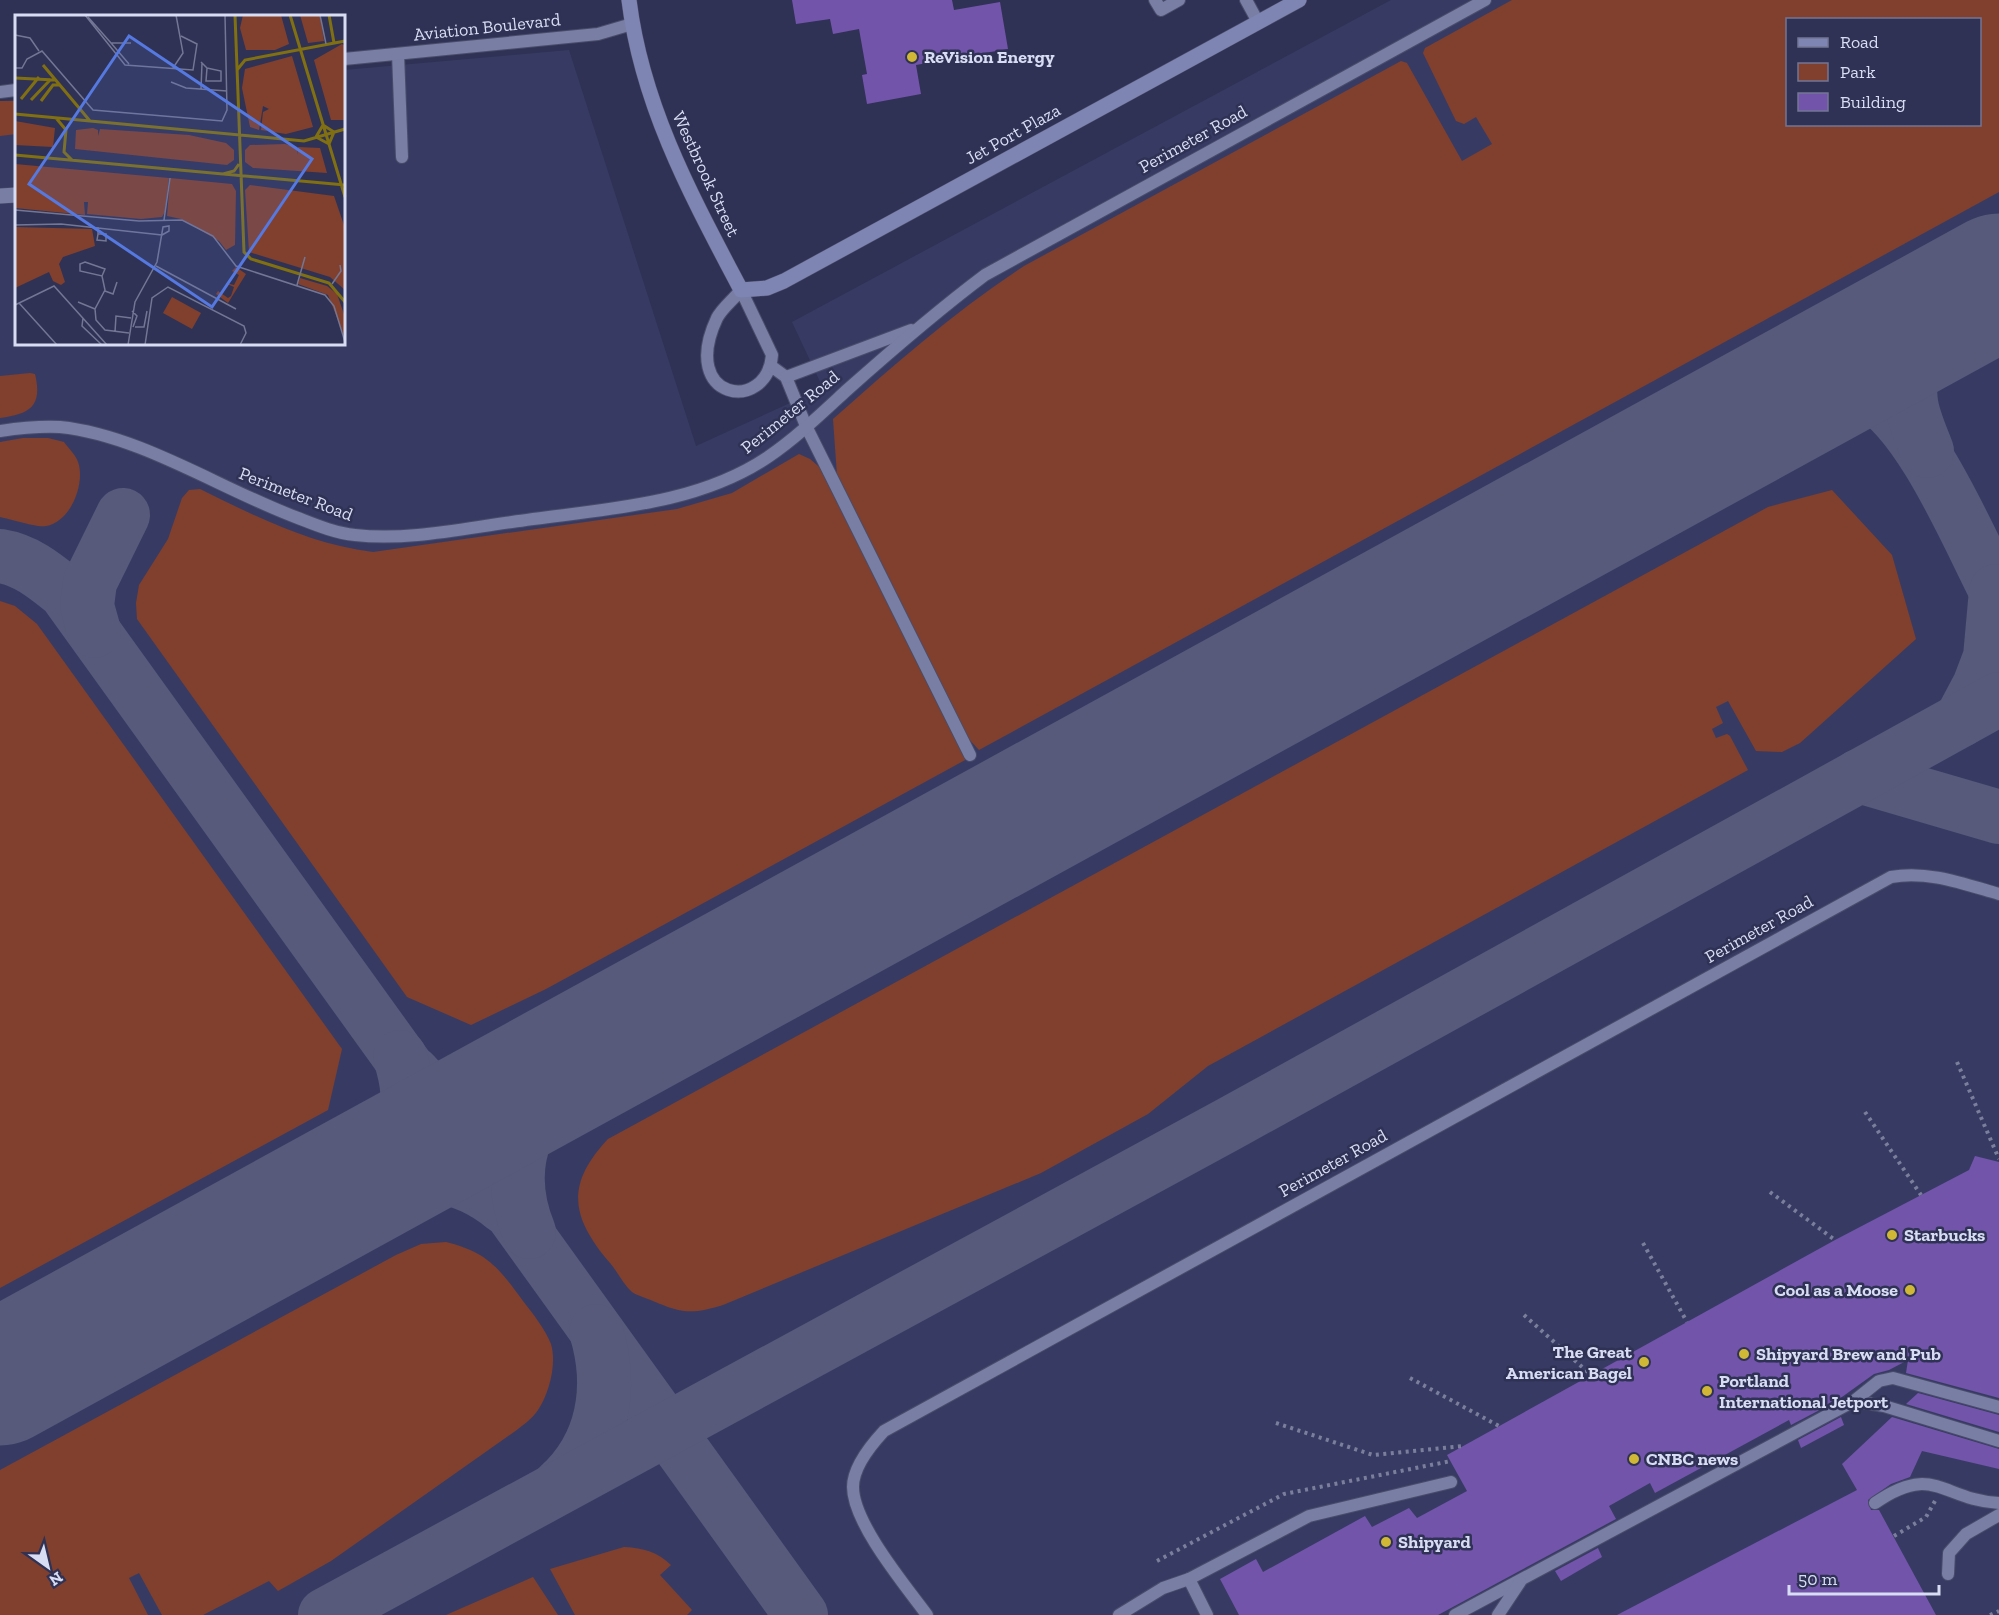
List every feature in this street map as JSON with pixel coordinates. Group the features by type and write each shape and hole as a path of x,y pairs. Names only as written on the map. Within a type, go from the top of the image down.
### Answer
{"street":[{"name":"Westbrook Street","path":"629,0 640,63 663,133 741,290"},
{"name":"Jet Port Plaza","path":"741,290 767,288 784,281 1299,0"},
{"path":"0,196 15,195"}],"lane":[{"path":"1155,0 1161,10 1179,0"},
{"path":"1246,0 1258,22"},
{"name":"Perimeter Road","path":"0,431 30,427 61,427 95,434 170,460 261,504 326,528 353,535 392,537 613,507 694,491 736,476 769,456 918,327 985,275 1485,0"},
{"name":"Aviation Boulevard","path":"345,59 598,34 632,24"},
{"path":"398,54 402,157"},
{"path":"0,92 15,90"},
{"path":"741,290 770,345 771,366 759,385 738,392 718,384 706,366 705,355 717,317 741,290"},
{"path":"786,377 918,327"},
{"path":"771,366 786,377 806,426 970,755"},
{"name":"Perimeter Road","path":"927,1615 883,1554 859,1513 853,1486 870,1446 884,1431 1891,877 1911,873 1999,894"},
{"path":"1455,1615 1854,1401 1879,1381 1893,1378 1999,1407"},
{"path":"1854,1401 1884,1406 1999,1442"},
{"path":"1119,1615 1163,1587 1189,1579 1309,1516 1451,1482"},
{"path":"1875,1503 1897,1488 1915,1482 1999,1503"},
{"path":"1948,1574 1949,1553 1966,1534 1999,1515"},
{"path":"1189,1579 1207,1615"},
{"path":"1498,1615 1522,1579"}],"path":[{"path":"1957,1062 1999,1159"},
{"path":"1865,1112 1921,1195"},
{"path":"1770,1192 1835,1240"},
{"path":"1643,1243 1687,1322"},
{"path":"1524,1315 1591,1375"},
{"path":"1410,1378 1499,1426"},
{"path":"1276,1423 1373,1455 1463,1446"},
{"path":"1894,1536 1926,1517 1938,1487"},
{"path":"1990,1615 1999,1611"}],"shaded area":[{"name":"Portland International Jetport","path":"1391,0 1999,0 1999,1615 0,1615 0,101 15,100 15,345 345,345 345,70 569,50 696,446 823,388 792,322"}],"green space":[{"path":"1512,0 1999,0 1999,192 979,750 966,736 837,475 833,419 949,320 1024,266 1401,61 1407,63 1462,161 1492,144 1476,117 1464,124 1456,121 1423,53 1425,48"},
{"path":"0,101 15,101 15,134 0,136"},
{"path":"35,374 37,385 37,394 31,407 19,414 0,418 0,376"},
{"path":"23,438 48,438 64,442 79,465 79,483 73,502 62,518 46,526 30,525 0,517 0,442"},
{"path":"799,454 810,459 824,471 967,759 546,989 471,1025 407,997 137,619 136,603 139,585 168,539 182,498 189,490 200,489 305,536 373,552 677,509 732,493"},
{"path":"1832,490 1892,555 1916,639 1800,743 1782,752 1756,751 1728,701 1716,707 1723,723 1712,729 1716,738 1727,734 1730,736 1748,770 1208,1066 1148,1114 1041,1173 723,1305 696,1311 680,1310 632,1292 587,1231 578,1201 579,1186 594,1156 608,1139 1768,507"},
{"path":"0,601 15,606 37,624 342,1049 328,1110 0,1288"},
{"path":"446,1242 482,1256 499,1270 539,1322 551,1344 553,1360 549,1387 536,1413 527,1422 331,1561 278,1591 269,1581 203,1615 162,1615 139,1573 129,1578 148,1615 0,1615 0,1470 396,1255 421,1244"},
{"path":"624,1547 650,1552 671,1565 660,1575 692,1610 687,1615 575,1615 550,1569"},
{"path":"533,1577 558,1615 446,1615"}],"building":[{"name":"ReVision Energy","path":"792,0 952,0 954,10 1000,2 1008,49 916,65 921,94 867,104 862,75 867,74 859,29 833,34 830,19 796,24"},
{"name":"Portland International Jetport","path":"1975,1156 1999,1162 1999,1398 1906,1373 1908,1360 1889,1370 1874,1374 1835,1402 1791,1425 1789,1420 1655,1493 1650,1483 1609,1506 1616,1519 1438,1615 1239,1615 1220,1579 1256,1559 1263,1572 1365,1516 1372,1527 1409,1508 1417,1518 1467,1491 1447,1455 1835,1240 1969,1170"},
{"path":"1918,1393 1999,1415 1999,1432 1906,1404"},
{"path":"1841,1417 1844,1425 1801,1448 1798,1440"},
{"path":"1892,1417 1999,1449 1999,1469 1922,1451 1910,1477 1891,1484 1868,1500 1871,1510 1879,1510 1936,1615 1617,1615 1857,1490 1842,1464"},
{"path":"1598,1548 1602,1557 1561,1581 1555,1571"}],"taxiway":[{"path":"1927,451 1912,408 1910,386 1912,372 1916,358 1930,334 1960,302"},
{"path":"1794,396 1840,386 1858,388 1886,406 1905,427 1941,482 1999,593"},
{"path":"94,631 87,606 90,582 123,515"},
{"path":"0,556 27,565 65,592 801,1615"},
{"path":"1961,720 1979,686 1990,657 1996,591"},
{"path":"325,1615 1229,1124 1999,699"},
{"path":"1859,776 1999,817"},
{"path":"529,1232 520,1205 518,1179 520,1155 527,1133 552,1092 590,1055"},
{"path":"356,1183 385,1156 403,1128 408,1096 400,1057"},
{"path":"413,1073 440,1094 454,1099 485,1100 532,1086"},
{"path":"356,1183 415,1175 433,1176 469,1185 504,1207"},
{"path":"559,1486 586,1452 601,1414 604,1373 596,1331"}],"runway":[{"path":"0,1378 1999,281"}],"place":[{"name":"ReVision Energy","path":"912,57"},
{"name":"Starbucks","path":"1892,1235"},
{"name":"Cool as a Moose","path":"1910,1290"},
{"name":"Shipyard Brew and Pub","path":"1744,1354"},
{"name":"The Great American Bagel","path":"1644,1362"},
{"name":"Portland International Jetport","path":"1707,1391"},
{"name":"CNBC news","path":"1634,1459"},
{"name":"Shipyard","path":"1386,1542"}]}
